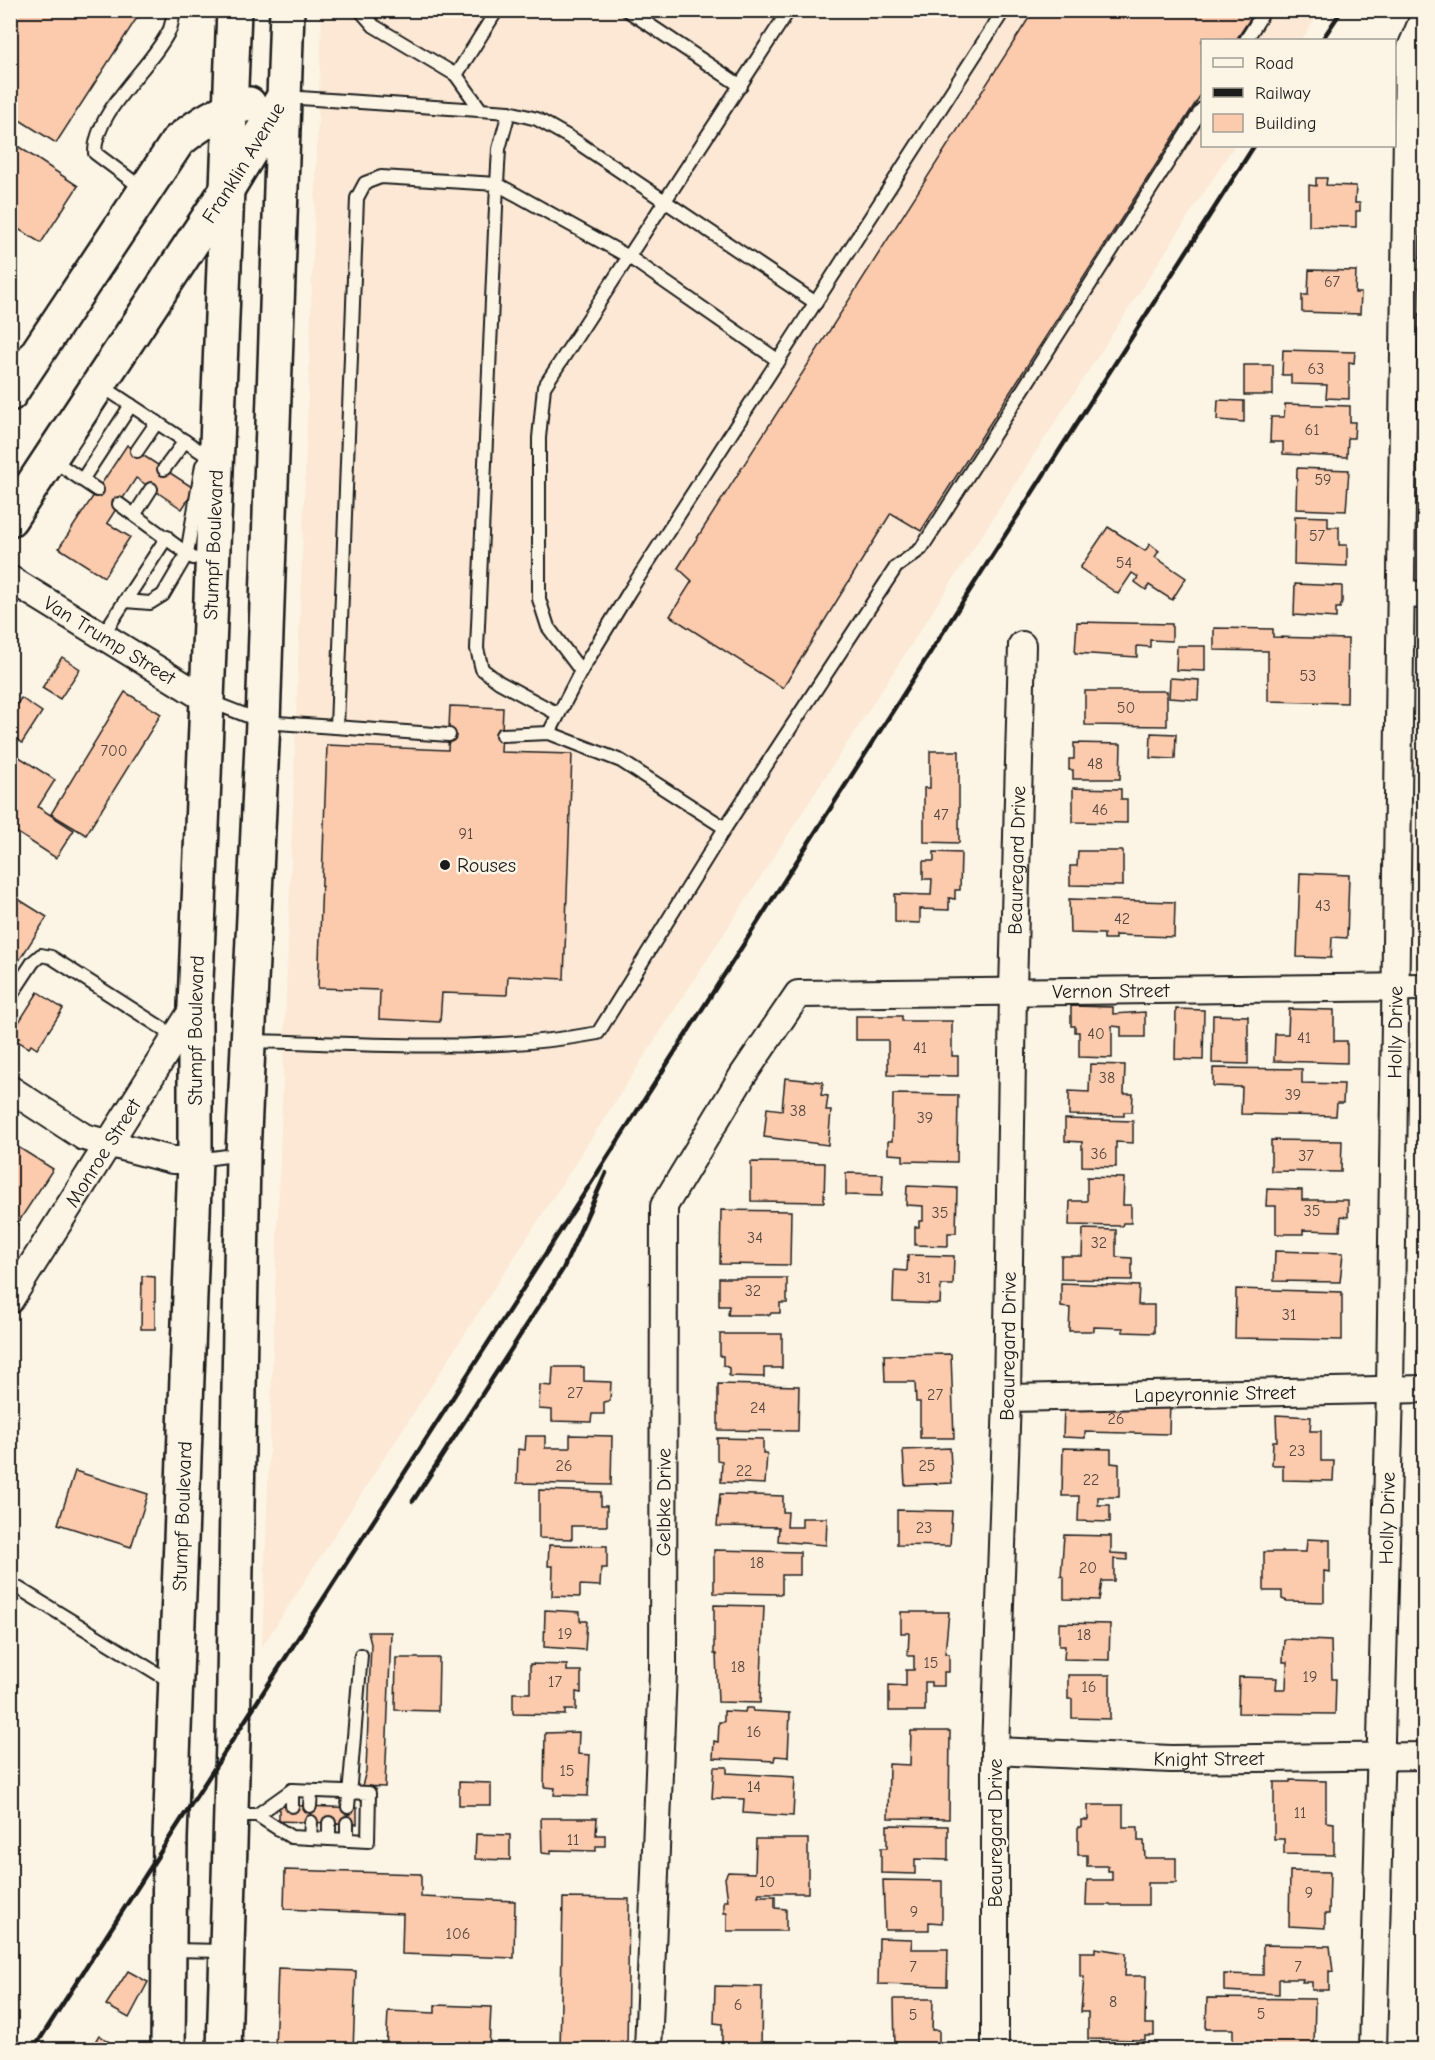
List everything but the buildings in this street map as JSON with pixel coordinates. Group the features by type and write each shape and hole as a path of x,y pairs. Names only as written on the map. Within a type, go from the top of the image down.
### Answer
{"main road":[{"name":"Stumpf Boulevard","path":"168,2049 175,1684 195,1160 195,1006 209,701 200,563 211,458 228,188 234,10"},
{"path":"224,2049 226,1951 244,1815 243,1154 263,722 287,10"},
{"name":"Franklin Avenue","path":"10,393 178,141 205,119 231,108 284,97"},
{"name":"Franklin Avenue","path":"10,519 228,188 284,97"}],"street":[{"name":"Holly Drive","path":"1373,2049 1390,1390 1395,986 1413,595 1408,54 1425,17"},
{"name":"Van Trump Street","path":"10,579 209,701"},
{"name":"Beauregard Drive","path":"995,2049 995,1751 1007,1398 1013,990 1022,645"},
{"name":"Vernon Street","path":"798,994 1425,987"},
{"name":"Gelbke Drive","path":"648,2049 663,1672 664,1206 743,1075 798,994"},
{"name":"Monroe Street","path":"10,1300 195,1006"},
{"path":"10,1089 84,1137 172,1160 195,1160"},
{"name":"Lapeyronnie Street","path":"1007,1398 1425,1389"},
{"name":"Knight Street","path":"995,1751 1171,1759 1425,1756"}],"lane":[{"path":"145,190 95,153 95,142 107,118 170,29 174,10"},
{"path":"360,10 374,26 456,75 481,110"},
{"path":"456,75 497,10"},
{"path":"627,10 741,86"},
{"path":"581,671 548,627 539,599 539,438 544,387 789,10"},
{"path":"549,733 581,671 1004,10"},
{"path":"1247,39 1266,10"},
{"path":"284,97 509,112 537,119 574,140 816,303"},
{"path":"509,112 499,149 477,649 482,669 499,682 558,714"},
{"path":"248,1041 507,1045 550,1042 598,1034 725,828 897,567 921,549 1201,112"},
{"path":"337,727 357,198 365,183 381,177 497,184 628,257 779,361"},
{"path":"99,384 211,458"},
{"path":"82,480 131,405"},
{"path":"137,452 157,422"},
{"path":"164,469 184,441"},
{"path":"50,458 97,489"},
{"path":"135,514 151,489"},
{"path":"118,504 167,537 200,563 163,595 150,603 125,601"},
{"path":"102,636 167,537"},
{"path":"209,701 263,722 449,735"},
{"path":"502,735 549,733 621,761 725,828"},
{"path":"10,997 33,962 41,956 51,957 176,1037"},
{"path":"195,1160 243,1154"},
{"path":"10,1583 175,1684"},
{"path":"348,1807 362,1655"},
{"path":"292,1790 369,1793 368,1841 291,1837 244,1815 292,1790"},
{"path":"292,1790 292,1806"},
{"path":"310,1806 311,1791"},
{"path":"330,1792 330,1807"},
{"path":"291,1822 291,1837"},
{"path":"310,1838 311,1822"},
{"path":"329,1839 330,1823"},
{"path":"347,1824 347,1840"},
{"path":"169,1950 226,1951"}],"shaded area":[{"path":"322,11 1321,11 1302,39 1201,39 1201,147 1233,147 262,1647"}],"railway":[{"path":"1323,39 1342,10"},
{"path":"33,2050 1253,147"},
{"path":"413,1501 563,1269 606,1173"}],"place":[{"name":"Rouses","path":"445,865"}]}
